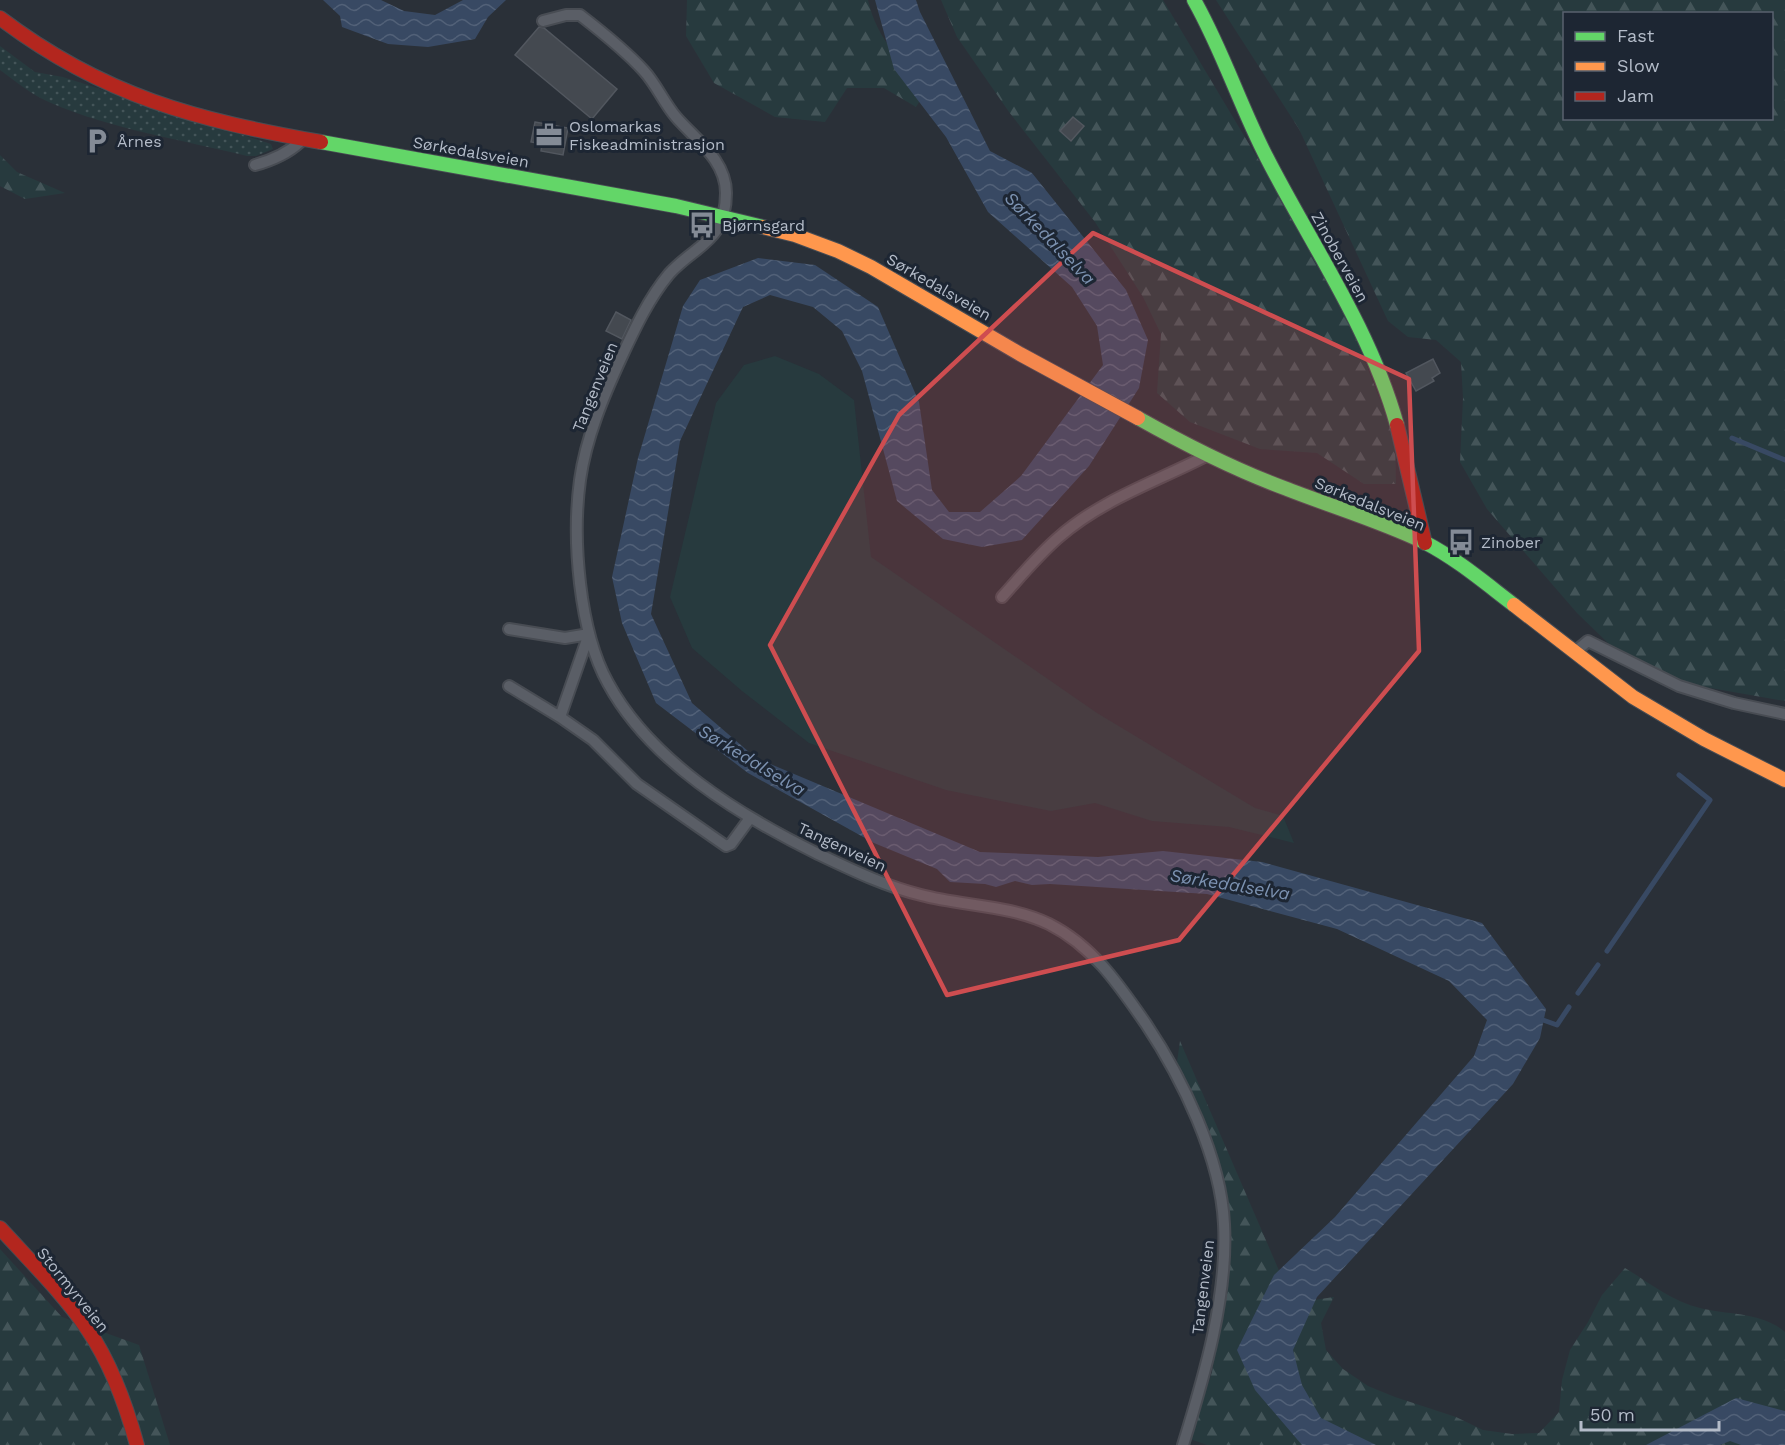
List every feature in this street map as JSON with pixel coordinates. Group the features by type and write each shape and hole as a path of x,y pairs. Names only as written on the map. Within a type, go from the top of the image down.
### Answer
{"street":[{"name":"Zinoberveien","path":"1194,0 1218,45 1247,118 1263,150 1329,268 1370,350 1388,398 1413,483 1425,543"},
{"name":"Sørkedalsveien","path":"0,18 69,65 105,84 190,116 723,216 795,235 854,259 916,292 1061,377 1207,456 1286,489 1369,518 1425,543 1459,563 1633,697 1704,739 1785,780"},
{"name":"Stormyrveien","path":"0,1228 53,1286 88,1331 107,1362 137,1445"}],"lane":[{"path":"543,21 566,15 580,15 646,73 673,114 716,159 726,191 723,216"},
{"path":"255,165 274,160 303,139"},
{"name":"Tangenveien","path":"723,216 711,238 670,273 640,319 592,429 580,480 578,539 584,610 601,670 611,689 650,740 696,779 750,818 849,869 893,887 924,896 1024,915 1050,924 1091,952 1119,984 1165,1052 1207,1144 1222,1197 1225,1226 1219,1296 1206,1370 1183,1445"},
{"path":"1002,597 1059,537 1080,521 1123,495 1207,456"},
{"path":"508,629 565,638 589,634 560,717"},
{"path":"1574,653 1587,641 1638,668 1679,686 1734,703 1785,714"},
{"path":"509,686 593,740 637,784 726,846 731,844 750,818"}],"highlighted area":[{"path":"1093,233 1409,379 1419,651 1179,940 947,995 770,645 899,415"}],"green space":[{"path":"687,0 868,0 877,27 891,49 927,90 916,107 884,88 847,88 825,122 775,117 714,83 686,36"},
{"path":"941,0 1163,0 1338,293 1395,438 1396,484 1364,484 1317,453 1260,449 1190,422 1157,393 1161,334 1143,297 1095,222 1009,112 957,37"},
{"path":"1216,0 1785,0 1785,701 1642,676 1577,613 1487,509 1460,462 1463,398 1461,362 1436,340 1408,337 1388,321 1299,129"},
{"path":"0,46 35,72 63,77 271,144 273,149 256,156 247,156 123,127 74,112 37,96 0,70"},
{"path":"0,155 17,172 65,193 25,199 0,186"},
{"path":"775,356 819,374 854,400 871,557 1097,713 1255,808 1283,816 1294,843 1229,827 1152,821 1095,803 1051,811 946,790 809,743 742,691 692,648 670,597 716,403 744,365"},
{"path":"1180,1041 1293,1303 1334,1297 1321,1323 1326,1350 1343,1369 1368,1386 1456,1417 1483,1430 1512,1434 1539,1433 1559,1412 1562,1380 1570,1350 1602,1295 1625,1268 1661,1291 1690,1305 1755,1317 1785,1332 1785,1445 1207,1445 1190,1439 1212,1372 1230,1259 1227,1196 1176,1069"},
{"path":"0,1249 62,1317 139,1345 170,1445 0,1445"}],"water":[{"path":"323,0 381,0 404,11 435,15 463,0 506,0 488,17 475,39 428,47 388,44 342,27 340,16"},
{"name":"Sørkedalselva","path":"875,0 916,0 990,151 1032,173 1126,290 1148,340 1139,388 1089,466 1022,540 982,547 943,539 897,501 862,371 842,331 813,307 770,295 743,307 680,441 651,614 692,703 756,758 980,852 1098,857 1163,851 1262,862 1482,923 1546,1009 1540,1038 1513,1084 1317,1297 1293,1350 1302,1385 1321,1418 1376,1445 1302,1445 1255,1390 1237,1350 1274,1275 1335,1217 1474,1056 1487,1020 1449,981 1337,929 1207,894 1050,884 1032,885 1015,881 996,887 950,882 937,869 874,843 748,773 656,703 622,623 612,577 638,458 683,306 700,280 758,258 815,265 878,307 919,402 932,490 949,512 980,512 1021,476 1103,365 1097,326 1072,287 988,212 946,137 894,69"},
{"path":"1736,1398 1785,1411 1785,1445 1741,1445 1730,1441 1720,1445 1646,1445"}],"building":[{"path":"539,27 544,28 617,89 592,119 515,55"},
{"path":"1073,117 1084,126 1071,141 1060,131"},
{"name":"Oslomarkas Fiskeadministrasjon","path":"535,122 568,128 563,155 541,151 542,144 531,142"},
{"path":"616,312 631,320 622,339 606,331"},
{"path":"1433,359 1440,373 1432,378 1434,381 1416,391 1406,373"}],"waterway":[{"path":"1732,438 1785,460"},
{"path":"1607,951 1710,800 1679,775"},
{"path":"1578,993 1598,965"},
{"path":"1543,1020 1557,1025 1569,1007"}],"traffic: fast":[{"path":"1194,0 1267,158 1356,321 1386,389 1397,425"},
{"path":"321,142 676,206 763,227"},
{"path":"1138,418 1249,474 1424,542 1459,564 1514,605"}],"traffic: slow":[{"path":"763,227 795,235 838,251 871,267 1020,354 1138,418"},
{"path":"1514,605 1633,697 1704,739 1785,780"}],"traffic: jam":[{"path":"0,18 38,45 76,67 114,86 152,101 233,124 321,142"},
{"path":"1397,425 1425,543"},
{"path":"0,1228 68,1303 97,1343 117,1386 137,1445"}],"place":[{"name":"Oslomarkas Fiskeadministrasjon","path":"549,135"},
{"name":"Årnes","path":"97,141"},
{"name":"Bjørnsgard","path":"702,225"},
{"name":"Zinober","path":"1461,542"}]}
